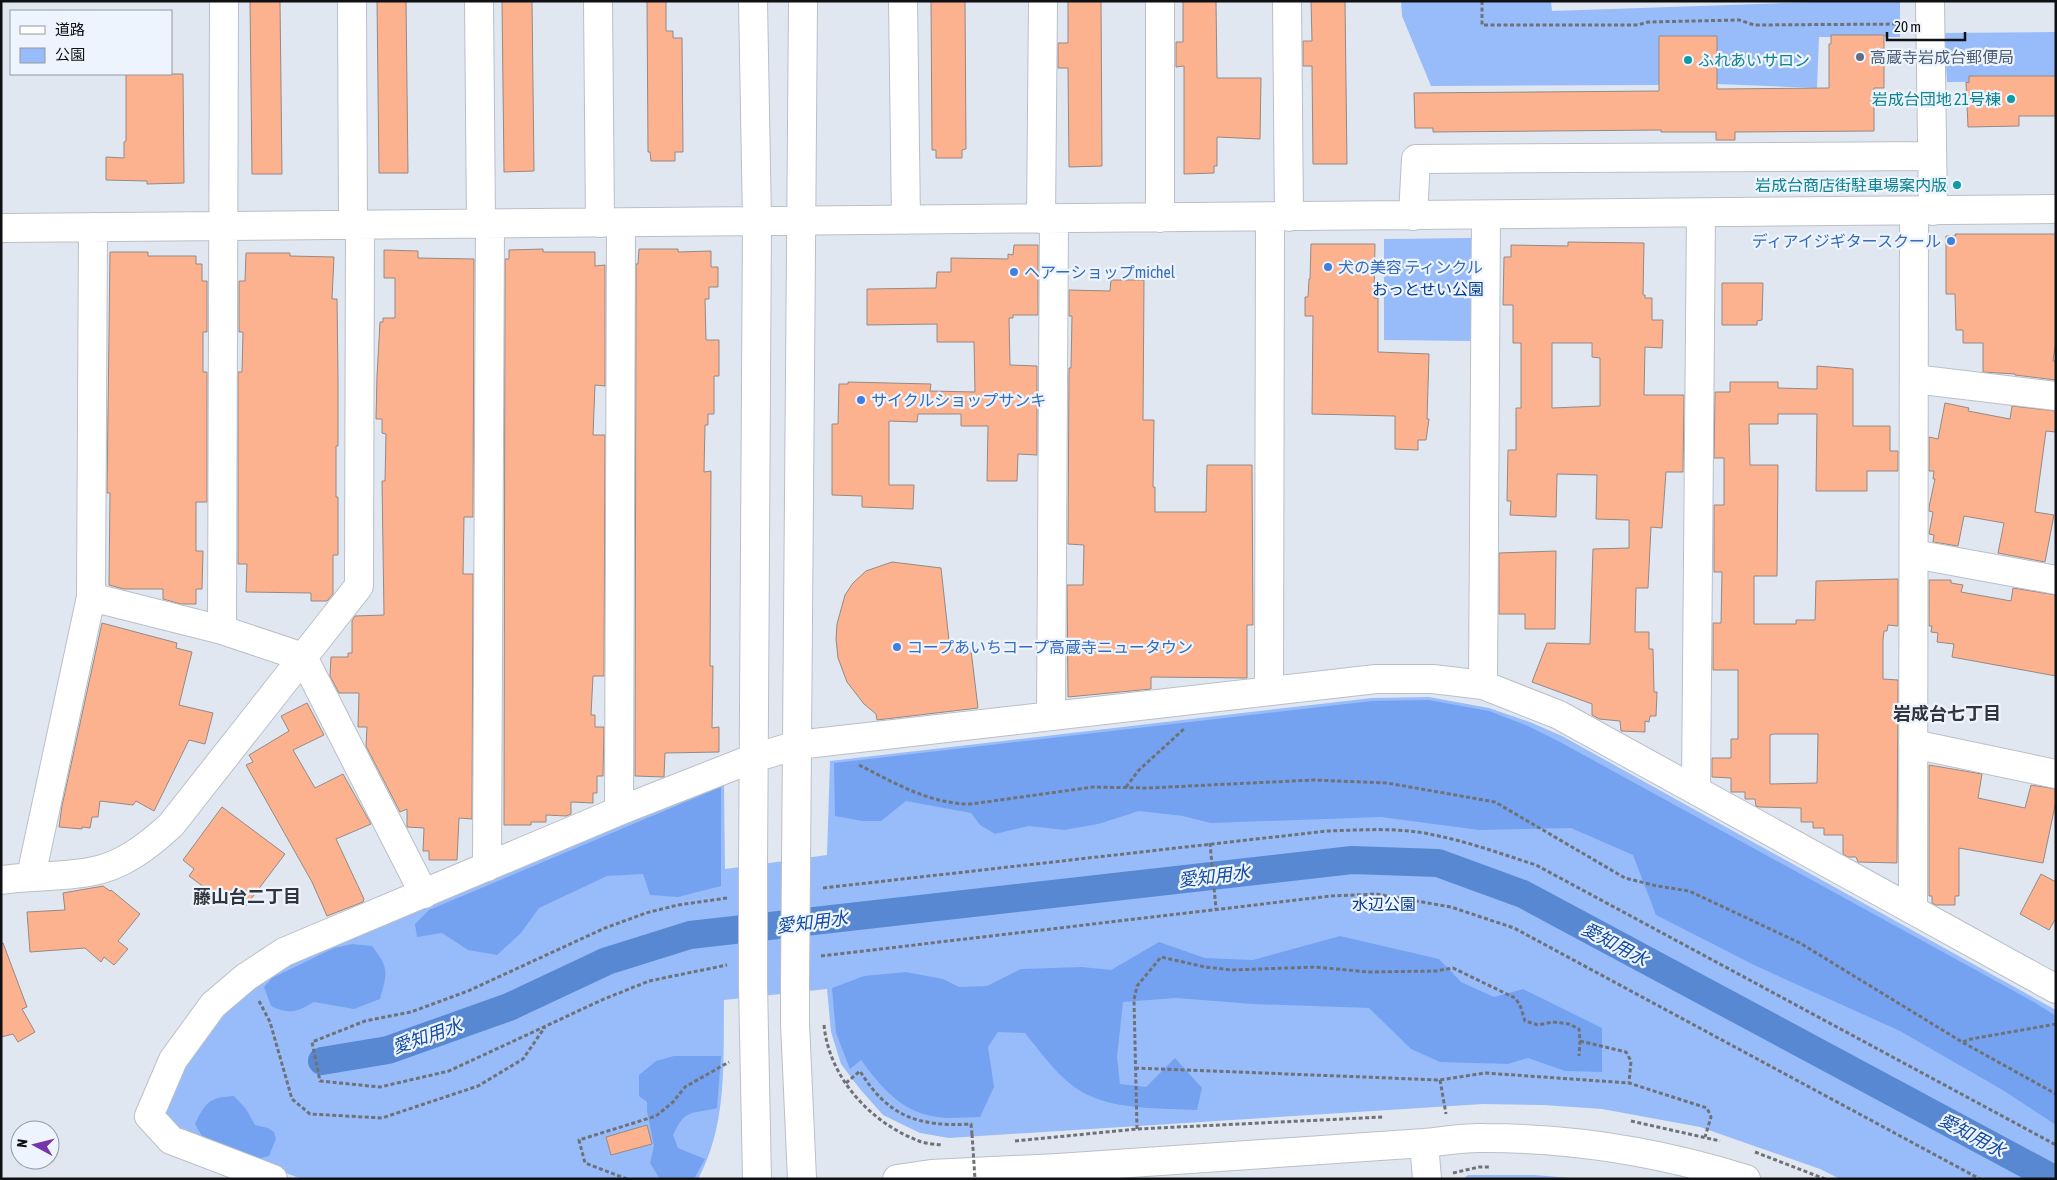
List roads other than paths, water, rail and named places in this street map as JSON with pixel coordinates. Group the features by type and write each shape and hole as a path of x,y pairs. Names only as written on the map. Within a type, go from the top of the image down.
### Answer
{"street":[{"path":"222,630 224,1"},
{"path":"1,880 91,872 132,857 152,842 170,825 359,586 357,225 352,1"},
{"path":"479,1 486,224 487,867"},
{"path":"598,1 610,223 619,811"},
{"path":"753,1 757,221 753,984 757,1179"},
{"path":"802,1179 795,1023 795,980 803,1"},
{"path":"903,1 906,220"},
{"path":"1043,1 1048,219 1051,715"},
{"path":"1160,1 1160,218"},
{"path":"1269,691 1279,217 1287,1"},
{"path":"1914,909 1914,379 1924,211 1932,156 1930,1"},
{"path":"1413,216 1416,159 1932,156"},
{"path":"1,228 2056,209"},
{"path":"1696,789 1701,213"},
{"path":"1484,685 1486,215"},
{"path":"31,876 91,597 93,227"},
{"path":"1914,379 2056,396"},
{"path":"1914,554 2056,580"},
{"path":"91,597 222,630 304,657 424,894"},
{"path":"273,1179 171,1140 150,1116 173,1060 213,1004 246,977 284,952 619,811 754,758 797,745 1376,679 1433,679 1484,685 1559,715 1914,909 2056,989"},
{"path":"1914,744 2056,774"},
{"path":"897,1179 931,1174 1058,1168 1483,1138 1592,1144 1696,1163 1746,1179"},
{"path":"1424,1143 1426,1176"}],"waterway":[{"name":"愛知用水","path":"322,1061 388,1050 509,1007 607,961 690,935 1352,860 1438,863 1523,894 2054,1179"}],"place":[{"name":"高蔵寺岩成台郵便局","path":"1860,57"},
{"name":"ふれあいサロン","path":"1688,60"},
{"name":"岩成台団地 21号棟","path":"2011,99"},
{"name":"岩成台商店街駐車場案内版","path":"1957,185"},
{"name":"ディアイジギタースクール","path":"1951,241"},
{"name":"犬の美容 ティンクル","path":"1328,267"},
{"name":"ヘアーショップmichel","path":"1014,272"},
{"name":"サイクルショップサンキ","path":"861,400"},
{"name":"コープあいちコープ高蔵寺ニュータウン","path":"897,647"}],"district":[{"name":"岩成台七丁目","path":"1947,713"},
{"name":"藤山台二丁目","path":"247,896"}],"park label":[{"name":"おっとせい公園","path":"1428,289"},
{"name":"水辺公園","path":"1384,904"}]}
